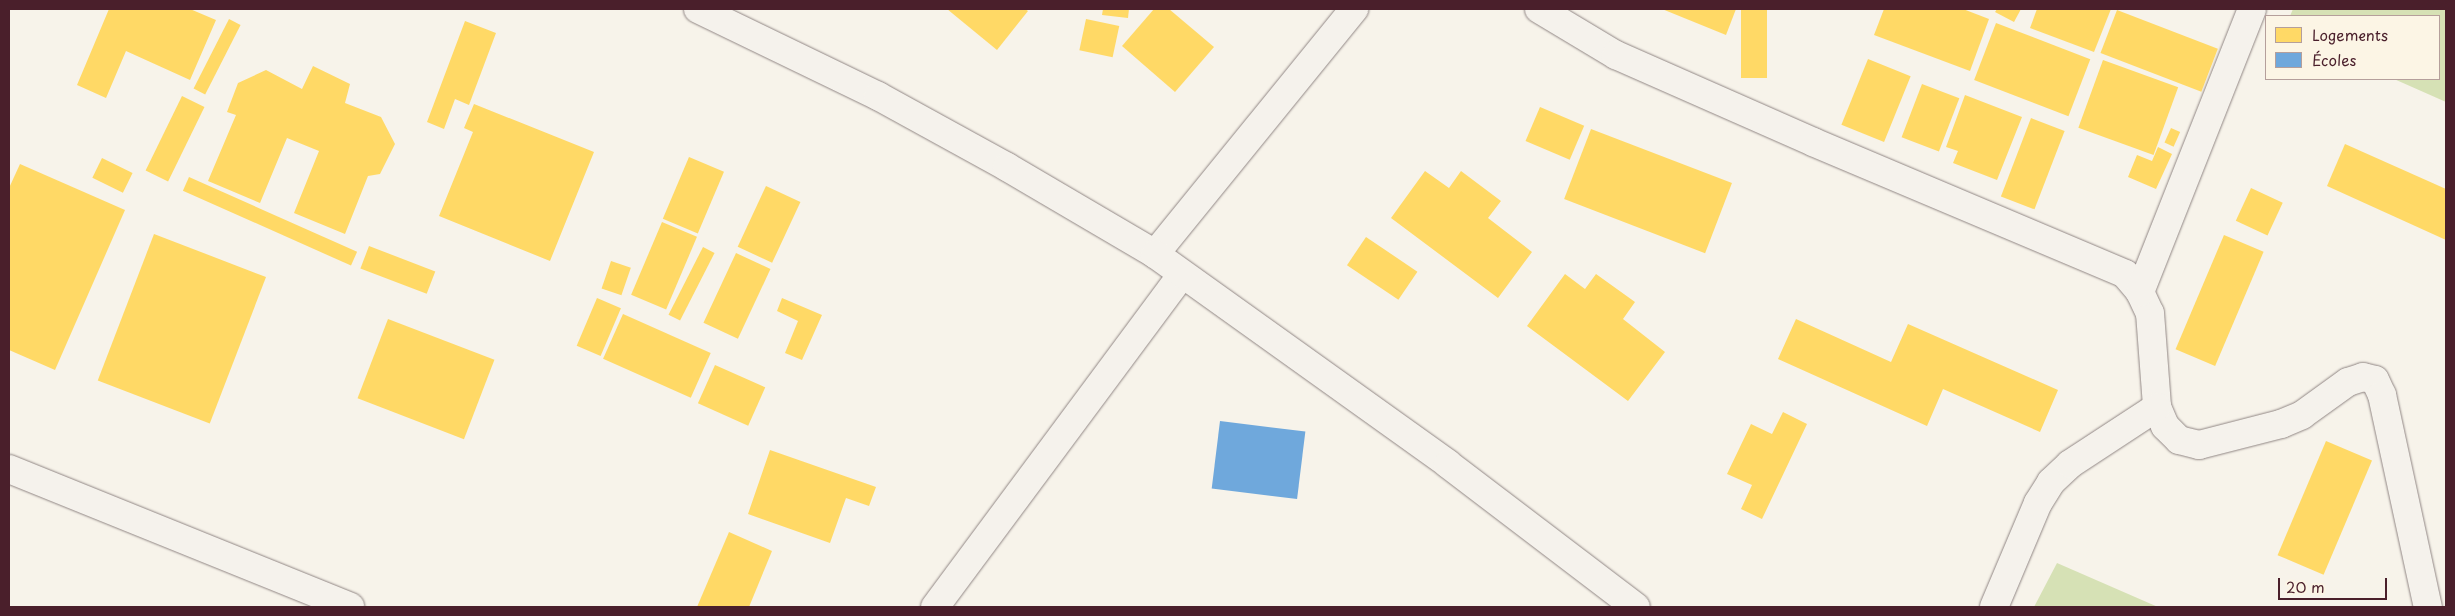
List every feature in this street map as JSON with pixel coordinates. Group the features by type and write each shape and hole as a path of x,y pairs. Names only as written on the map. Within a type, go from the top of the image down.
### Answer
{"street":[{"path":"698,9 878,96 1007,167 1155,254 1448,464 1636,607"},
{"path":"1155,254 1354,9"},
{"path":"1539,9 1616,54 1813,142 2125,274 2140,292 2150,313 2157,407 2166,426 2179,440 2199,445 2281,424 2302,415 2348,382 2363,377 2375,380 2382,395 2428,607"},
{"path":"2140,292 2252,9"},
{"path":"935,607 1182,275"},
{"path":"1994,607 2038,503 2051,482 2070,464 2157,407"},
{"path":"9,469 350,607"}],"green space":[{"path":"2293,9 2446,9 2446,102 2396,80 2440,80 2440,15 2290,15"},
{"path":"2057,563 2158,607 2034,607"}],"building: Logements":[{"path":"109,9 190,9 216,20 190,80 126,51 106,98 77,85"},
{"path":"947,9 1025,9 1028,11 997,50"},
{"path":"1103,9 1129,9 1128,18 1102,15"},
{"path":"1154,9 1169,9 1214,47 1175,92 1122,46"},
{"path":"1662,9 1736,9 1726,35"},
{"path":"1741,9 1767,9 1767,78 1741,78"},
{"path":"1884,9 1963,9 1989,19 1970,71 1874,35"},
{"path":"1997,9 2021,9 2014,22 1995,12"},
{"path":"2037,9 2111,9 2094,52 2030,28"},
{"path":"2117,10 2218,49 2201,92 2101,53"},
{"path":"229,19 241,25 205,94 194,88"},
{"path":"1086,19 1119,26 1113,57 1079,50"},
{"path":"465,21 496,33 469,105 455,99 444,129 427,122"},
{"path":"1996,23 2090,59 2068,116 1974,80"},
{"path":"1868,59 1911,76 1884,142 1841,125"},
{"path":"2103,60 2178,87 2154,155 2078,128"},
{"path":"313,66 350,84 345,103 381,117 395,144 380,174 368,176 345,234 294,213 319,151 287,138 260,203 208,181 236,115 227,112 238,83 266,70 302,89"},
{"path":"1922,84 1959,98 1939,152 1902,137"},
{"path":"1965,95 2022,117 1997,180 1953,163 1958,151 1946,147"},
{"path":"182,96 204,107 168,182 146,171"},
{"path":"474,104 594,152 550,261 439,216 473,132 464,128"},
{"path":"1540,107 1584,126 1570,160 1526,141"},
{"path":"2031,118 2065,131 2035,209 2001,196"},
{"path":"2171,128 2180,132 2174,147 2164,143"},
{"path":"1591,129 1732,183 1705,253 1564,199"},
{"path":"2345,144 2446,189 2446,240 2327,186"},
{"path":"2158,147 2172,154 2156,189 2128,177 2137,155 2152,161"},
{"path":"689,157 724,172 698,234 663,219"},
{"path":"102,158 133,173 123,193 92,178"},
{"path":"20,164 125,210 55,370 9,350 9,188"},
{"path":"1425,171 1449,188 1461,171 1501,201 1488,218 1532,252 1498,298 1391,218"},
{"path":"189,177 357,252 351,266 183,191"},
{"path":"766,186 800,202 772,263 738,247"},
{"path":"2251,188 2283,203 2268,235 2236,221"},
{"path":"662,222 697,237 666,310 631,295"},
{"path":"154,234 266,277 210,424 98,381"},
{"path":"2224,235 2264,252 2215,366 2176,349"},
{"path":"1366,237 1417,272 1398,300 1347,265"},
{"path":"369,246 435,271 427,294 360,268"},
{"path":"703,247 715,253 680,321 668,315"},
{"path":"736,253 770,269 738,339 703,323"},
{"path":"611,261 631,268 621,295 602,288"},
{"path":"1565,274 1585,289 1596,274 1635,302 1623,319 1665,352 1628,401 1527,326"},
{"path":"597,298 621,308 601,356 577,346"},
{"path":"782,298 822,315 802,360 785,353 798,321 777,311"},
{"path":"623,314 711,353 691,398 603,359"},
{"path":"388,319 494,360 464,439 358,398"},
{"path":"1796,319 1891,362 1908,324 2058,390 2040,432 1943,389 1927,426 1778,359"},
{"path":"715,365 765,387 748,426 698,403"},
{"path":"1783,412 1807,424 1762,519 1741,509 1752,485 1727,474 1751,424 1772,434"},
{"path":"2326,441 2372,461 2324,575 2278,555"},
{"path":"770,450 876,487 869,506 846,498 830,543 748,514"},
{"path":"729,532 772,551 749,607 697,607"}],"building: Écoles":[{"path":"1220,421 1305,431 1297,499 1212,488"}]}
